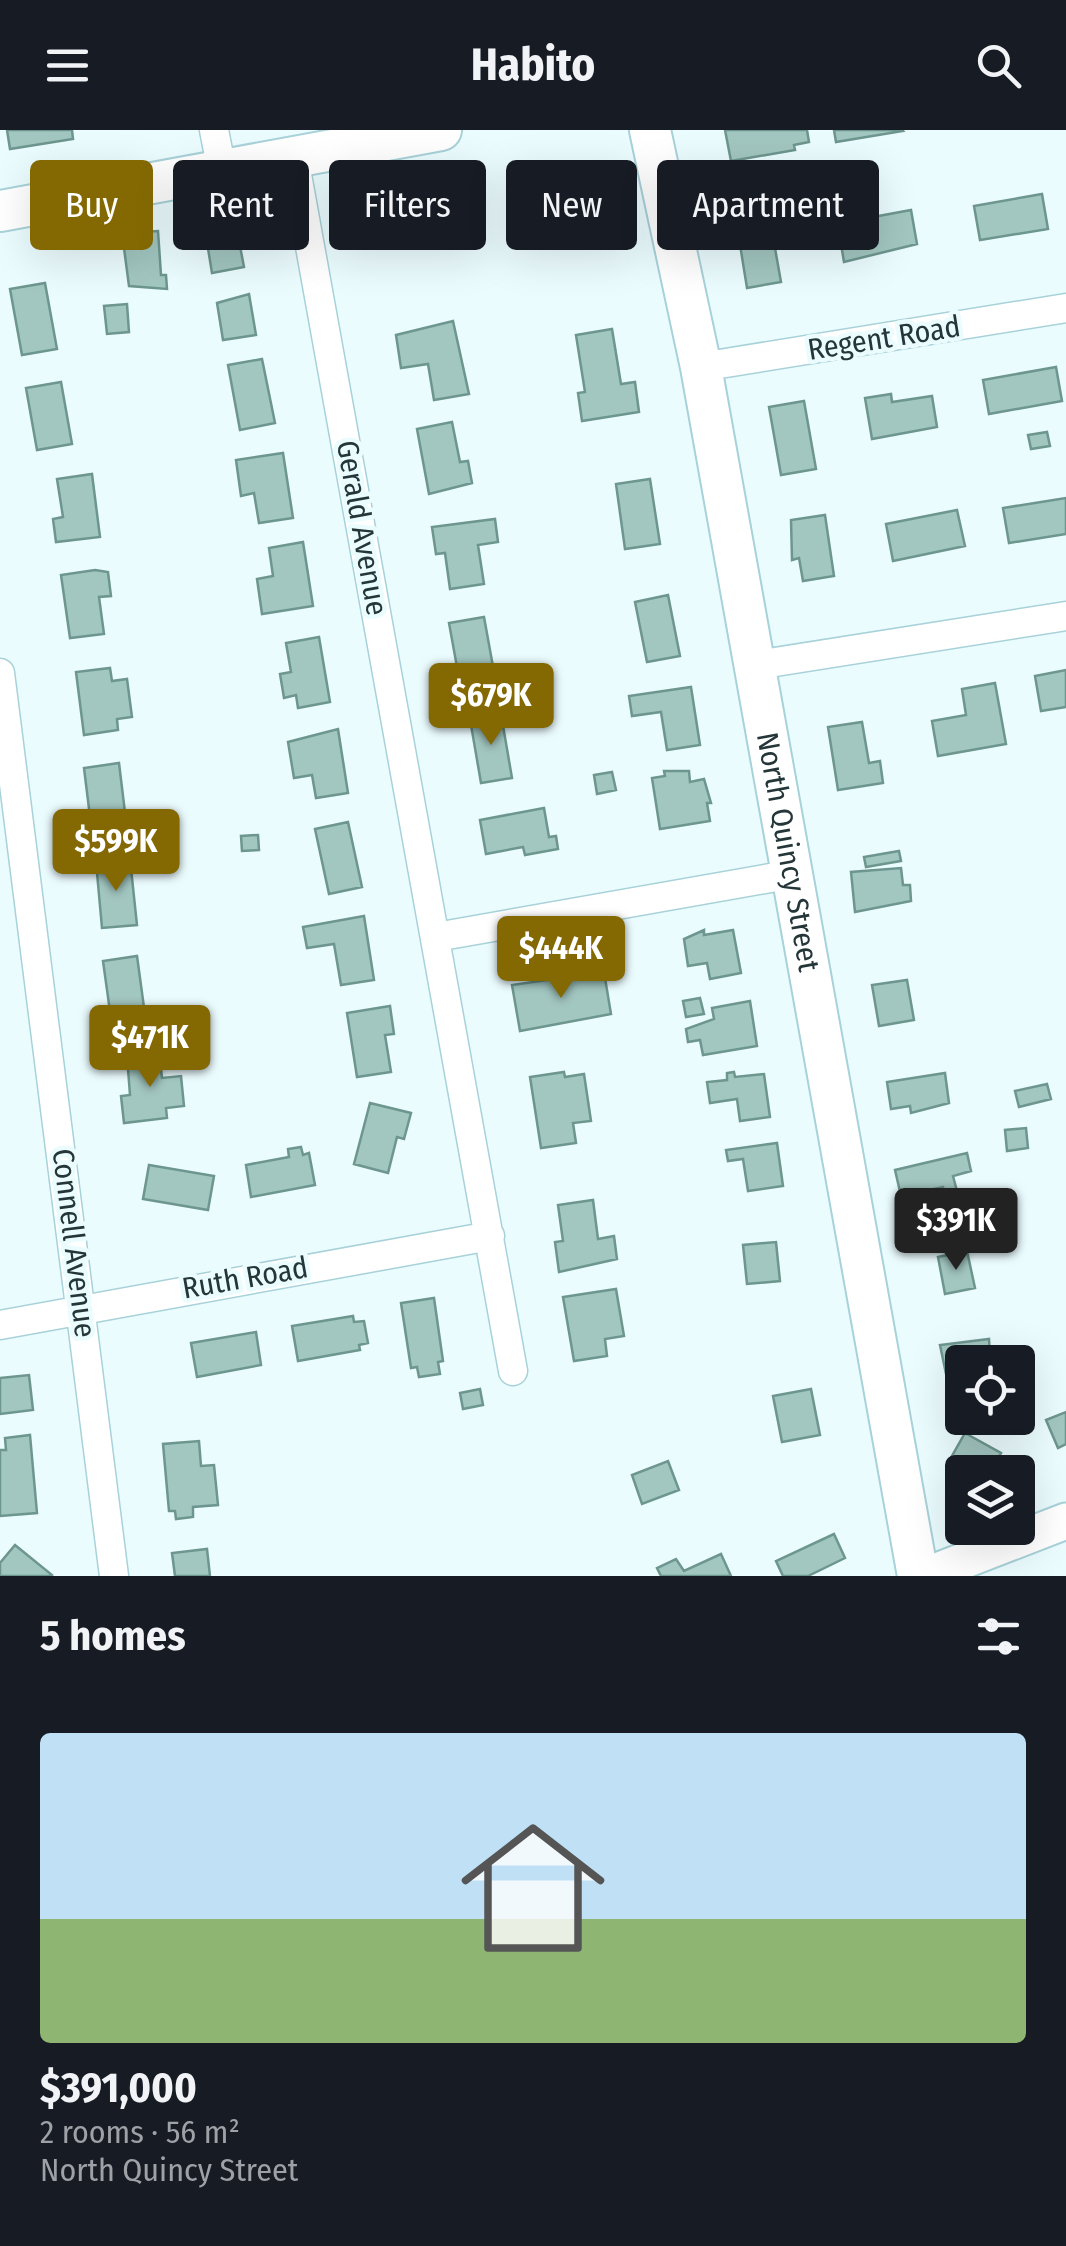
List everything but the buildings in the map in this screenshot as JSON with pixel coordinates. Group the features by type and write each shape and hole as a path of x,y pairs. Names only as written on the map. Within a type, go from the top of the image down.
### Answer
{"main road":[{"path":"283,160 441,130"},
{"name":"North Quincy Street","path":"650,130 701,367 921,1576"},
{"path":"0,211 173,180"}],"street":[{"path":"214,130 220,160"},
{"name":"Gerald Avenue","path":"294,158 513,1371"},
{"name":"Regent Road","path":"701,367 1066,308"},
{"path":"756,665 1066,616"},
{"name":"Connell Avenue","path":"0,672 114,1576"},
{"path":"436,937 793,874"},
{"name":"Ruth Road","path":"0,1325 490,1236"},
{"path":"921,1576 1066,1521"}]}
